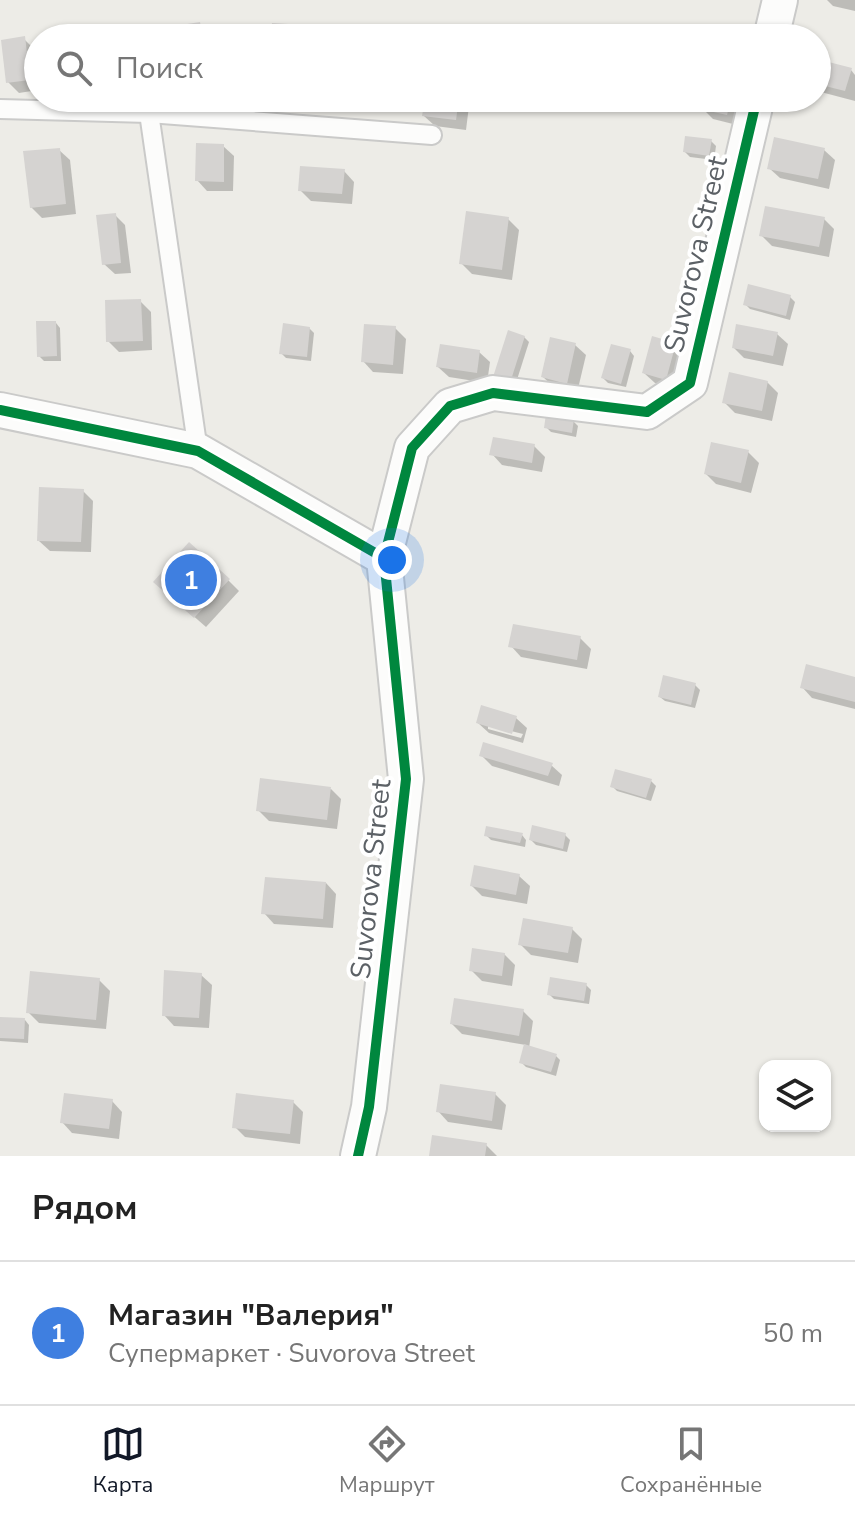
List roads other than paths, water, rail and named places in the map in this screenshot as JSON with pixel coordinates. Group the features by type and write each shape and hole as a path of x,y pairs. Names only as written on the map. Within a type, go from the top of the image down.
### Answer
{"street":[{"path":"774,24 780,0"},
{"name":"Suvorova Street","path":"358,1156 369,1107 406,779 384,558 412,448 450,406 493,393 647,412 690,383 754,112"},
{"path":"0,410 198,451 384,558"}],"lane":[{"path":"0,109 24,110"},
{"path":"112,112 432,135"},
{"path":"149,113 198,451"}],"place":[{"name":"Магазин \"Валерия\"","path":"191,580"}]}
